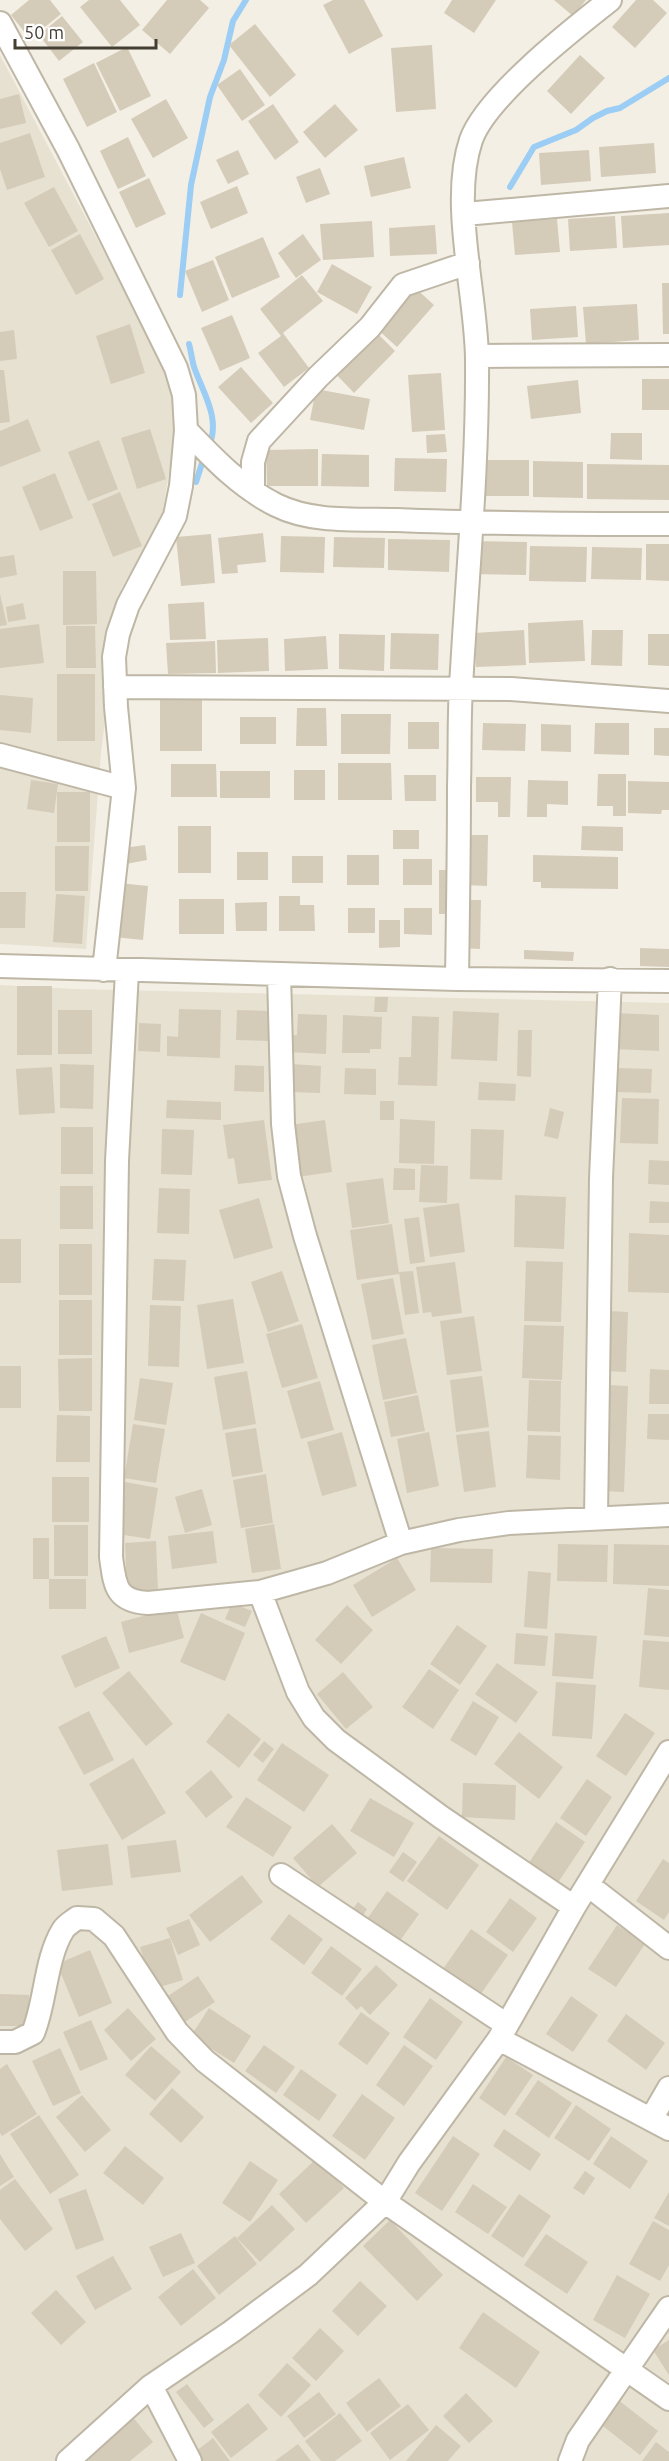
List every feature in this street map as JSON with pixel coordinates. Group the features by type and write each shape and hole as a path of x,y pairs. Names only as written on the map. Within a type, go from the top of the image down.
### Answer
{"street":[{"path":"457,979 460,689 473,524 477,356 465,214 466,158 472,136 495,101 610,0"},
{"path":"0,23 68,149 176,368 184,395 186,430 181,486 175,516 128,606 118,634 114,657 123,788 104,970"},
{"path":"465,214 669,196"},
{"path":"252,491 253,462 259,441 318,377 370,327 403,285 468,264"},
{"path":"477,356 669,356"},
{"path":"186,430 221,466 252,491 278,506 317,517 473,524 669,524"},
{"path":"115,687 511,689 669,701"},
{"path":"0,755 123,788"},
{"path":"0,966 457,979 669,981"},
{"path":"127,971 117,1161 111,1557 114,1580 121,1596 133,1602 148,1603 260,1592 327,1573 401,1543 459,1530 509,1523 669,1515"},
{"path":"279,974 283,1124 289,1176 308,1247 401,1543"},
{"path":"596,1517 601,1178 610,979"},
{"path":"260,1592 298,1692 322,1726 336,1740 441,1817 574,1907"},
{"path":"68,2461 151,2386 231,2332 308,2275 385,2202 416,2154 503,2032 574,1907 669,1752"},
{"path":"281,1875 503,2032 660,2124 669,2088"},
{"path":"588,1885 669,1948"},
{"path":"0,2042 15,2042 33,2033 39,2018 56,1947 64,1929 77,1918 94,1919 114,1936 177,2032 205,2061 385,2202 669,2399"},
{"path":"570,2461 578,2440 669,2307"},
{"path":"151,2386 190,2461"}],"shaded area":[{"path":"0,55 181,398 161,522 121,589 101,753 86,949 0,944"},
{"path":"0,985 76,989 669,1003 669,2461 0,2461"}],"building":[{"path":"29,0 50,0 61,14 30,39 11,15"},
{"path":"89,0 120,0 140,25 112,47 80,7"},
{"path":"167,0 200,0 209,8 170,54 142,30"},
{"path":"333,0 364,0 383,36 349,54 323,5"},
{"path":"452,0 496,0 474,33 444,13"},
{"path":"554,0 586,0 573,16"},
{"path":"636,0 653,0 667,13 635,48 612,27"},
{"path":"62,16 83,42 59,61 39,35"},
{"path":"255,24 296,75 270,97 229,45"},
{"path":"432,45 436,109 396,112 391,48"},
{"path":"127,47 151,96 120,111 96,63"},
{"path":"580,55 605,78 571,114 547,91"},
{"path":"94,63 117,112 87,127 63,79"},
{"path":"240,69 265,105 242,121 217,85"},
{"path":"19,94 26,123 0,129 0,99"},
{"path":"166,99 188,138 153,158 131,119"},
{"path":"273,104 299,142 275,160 248,121"},
{"path":"335,104 358,130 325,158 303,132"},
{"path":"30,133 45,177 7,190 0,169 0,143"},
{"path":"128,137 146,176 118,189 100,151"},
{"path":"654,143 656,173 601,177 599,147"},
{"path":"238,150 249,174 228,184 216,160"},
{"path":"589,150 591,181 541,185 539,153"},
{"path":"404,157 411,188 371,197 364,166"},
{"path":"320,168 330,194 306,203 296,177"},
{"path":"149,178 166,214 136,228 119,192"},
{"path":"237,186 248,213 211,229 200,202"},
{"path":"54,187 78,231 49,247 24,203"},
{"path":"669,213 669,245 623,248 621,216"},
{"path":"615,216 617,248 570,251 568,219"},
{"path":"557,219 560,252 515,255 512,222"},
{"path":"372,221 374,257 323,260 320,224"},
{"path":"435,225 437,254 390,256 389,228"},
{"path":"80,234 104,279 76,295 51,250"},
{"path":"303,234 321,260 296,278 278,253"},
{"path":"263,237 280,277 232,298 215,257"},
{"path":"213,260 229,300 202,312 185,271"},
{"path":"332,264 372,287 357,314 317,292"},
{"path":"302,275 323,301 283,333 309,368 284,387 258,353 281,336 260,309"},
{"path":"662,283 669,283 669,334 663,334"},
{"path":"412,285 434,305 397,347 375,327"},
{"path":"637,304 639,340 586,344 583,307"},
{"path":"576,306 578,337 532,340 530,309"},
{"path":"232,315 250,358 220,371 201,328"},
{"path":"130,324 145,373 111,384 96,336"},
{"path":"373,329 395,351 354,393 332,370"},
{"path":"14,330 17,359 0,361 0,332"},
{"path":"241,367 273,403 251,423 218,387"},
{"path":"0,370 4,370 10,422 0,423"},
{"path":"441,373 445,430 412,432 408,375"},
{"path":"642,379 669,379 669,410 642,410"},
{"path":"578,380 581,413 531,419 527,386"},
{"path":"316,389 370,399 364,430 310,420"},
{"path":"28,419 41,451 0,467 0,431"},
{"path":"150,429 166,479 137,489 121,438"},
{"path":"611,433 642,433 642,460 610,459"},
{"path":"445,434 447,452 427,453 426,435"},
{"path":"99,440 118,489 88,501 68,452"},
{"path":"318,449 318,486 267,486 266,450"},
{"path":"322,454 369,455 369,487 321,486"},
{"path":"395,458 447,459 446,492 394,491"},
{"path":"482,460 529,460 529,496 482,496"},
{"path":"533,461 583,462 583,498 533,497"},
{"path":"587,464 669,465 669,500 587,499"},
{"path":"55,473 73,518 40,531 22,487"},
{"path":"120,492 142,546 113,557 92,504"},
{"path":"263,533 266,562 237,565 238,573 222,574 218,538"},
{"path":"211,534 215,583 181,586 176,537"},
{"path":"281,536 325,537 324,573 280,572"},
{"path":"334,537 385,538 384,568 333,567"},
{"path":"388,539 450,540 449,572 388,570"},
{"path":"472,541 527,542 526,575 472,574"},
{"path":"646,544 669,544 669,581 646,580"},
{"path":"530,546 587,547 586,582 529,581"},
{"path":"592,547 642,548 641,580 591,579"},
{"path":"14,555 17,575 0,578 0,557"},
{"path":"63,571 96,571 97,624 63,625"},
{"path":"0,594 7,625 0,626"},
{"path":"204,602 206,639 170,640 168,604"},
{"path":"23,603 26,619 8,622 6,607"},
{"path":"583,620 585,661 529,663 528,623"},
{"path":"39,624 44,663 0,668 0,629"},
{"path":"66,626 95,626 96,668 66,668"},
{"path":"524,630 526,665 476,667 474,633"},
{"path":"592,630 623,630 622,666 591,665"},
{"path":"391,633 439,634 438,670 390,669"},
{"path":"339,634 385,635 384,671 339,669"},
{"path":"648,634 669,634 669,666 648,665"},
{"path":"326,636 328,669 285,671 284,639"},
{"path":"268,638 269,671 218,673 217,640"},
{"path":"215,641 216,673 168,674 166,643"},
{"path":"57,674 95,674 95,741 57,741"},
{"path":"160,691 202,691 202,751 160,751"},
{"path":"0,695 33,698 31,733 0,730"},
{"path":"297,708 326,708 327,746 296,746"},
{"path":"341,714 391,714 390,754 341,754"},
{"path":"240,717 276,717 276,744 240,744"},
{"path":"408,722 439,722 439,749 408,749"},
{"path":"483,723 526,724 525,751 482,750"},
{"path":"595,723 629,723 629,755 594,754"},
{"path":"541,724 571,725 571,752 541,751"},
{"path":"654,728 669,728 669,756 654,755"},
{"path":"338,763 391,763 392,800 338,800"},
{"path":"171,764 216,764 217,797 171,797"},
{"path":"294,770 325,770 325,800 294,800"},
{"path":"220,771 270,771 270,798 220,798"},
{"path":"598,774 626,774 626,816 613,816 613,806 597,806"},
{"path":"404,775 436,775 436,801 405,801"},
{"path":"476,777 511,777 510,817 498,817 498,802 476,802"},
{"path":"31,780 58,784 54,813 27,809"},
{"path":"528,780 568,781 568,805 547,804 547,817 527,817"},
{"path":"628,781 669,782 669,810 662,810 661,814 628,813"},
{"path":"57,792 90,792 90,842 57,842"},
{"path":"178,826 211,826 211,873 178,873"},
{"path":"582,826 623,827 623,851 581,850"},
{"path":"393,830 419,830 419,849 393,849"},
{"path":"464,835 488,835 487,886 463,885"},
{"path":"145,845 147,860 126,864 124,848"},
{"path":"55,846 89,846 88,891 55,891"},
{"path":"237,852 268,852 268,880 237,880"},
{"path":"347,855 379,855 379,885 347,885"},
{"path":"533,855 618,857 618,889 541,888 541,882 533,882"},
{"path":"292,856 323,856 323,883 292,883"},
{"path":"403,859 432,859 432,885 403,885"},
{"path":"439,870 456,870 455,914 439,914"},
{"path":"119,883 148,886 143,940 114,937"},
{"path":"0,892 26,892 25,928 0,928"},
{"path":"56,894 85,896 82,944 53,942"},
{"path":"279,896 300,896 300,905 314,905 315,931 279,931"},
{"path":"179,899 224,899 224,934 179,934"},
{"path":"460,900 481,900 480,949 460,948"},
{"path":"267,902 267,931 236,931 235,903"},
{"path":"348,908 375,908 375,933 348,933"},
{"path":"404,908 432,908 432,935 404,934"},
{"path":"379,920 400,920 400,947 379,948"},
{"path":"640,948 669,949 669,967 640,966"},
{"path":"524,950 574,952 573,961 524,959"},
{"path":"17,986 52,986 52,1055 17,1055"},
{"path":"375,997 388,997 387,1012 374,1012"},
{"path":"179,1009 221,1010 220,1058 167,1056 167,1036 178,1037"},
{"path":"58,1010 92,1010 92,1054 58,1054"},
{"path":"237,1010 270,1011 269,1041 236,1040"},
{"path":"453,1011 499,1013 497,1061 451,1059"},
{"path":"615,1013 659,1015 659,1051 614,1049"},
{"path":"298,1014 327,1015 326,1054 288,1052 289,1035 297,1035"},
{"path":"343,1015 382,1017 381,1049 370,1049 370,1053 342,1053"},
{"path":"412,1016 439,1017 437,1086 398,1085 399,1057 411,1057"},
{"path":"139,1023 161,1024 160,1052 138,1051"},
{"path":"518,1030 532,1030 531,1077 517,1076"},
{"path":"60,1064 94,1065 93,1109 60,1108"},
{"path":"291,1064 321,1066 320,1093 290,1092"},
{"path":"235,1065 264,1066 264,1092 234,1091"},
{"path":"52,1067 55,1113 19,1115 16,1069"},
{"path":"345,1068 376,1069 376,1095 344,1094"},
{"path":"617,1068 652,1069 651,1093 616,1092"},
{"path":"479,1082 516,1084 515,1101 478,1100"},
{"path":"622,1098 659,1099 658,1144 620,1143"},
{"path":"167,1100 221,1102 221,1120 166,1118"},
{"path":"380,1101 394,1101 394,1120 380,1120"},
{"path":"550,1108 564,1112 558,1139 544,1136"},
{"path":"400,1119 435,1121 434,1164 399,1163"},
{"path":"264,1120 272,1180 238,1184 234,1158 228,1159 223,1125"},
{"path":"325,1120 332,1172 297,1177 290,1125"},
{"path":"61,1127 93,1127 93,1174 61,1174"},
{"path":"162,1129 194,1130 192,1175 161,1174"},
{"path":"471,1129 504,1130 502,1180 470,1179"},
{"path":"649,1160 669,1161 669,1185 648,1184"},
{"path":"421,1165 448,1166 447,1203 419,1202"},
{"path":"394,1168 415,1169 415,1190 393,1190"},
{"path":"383,1178 389,1223 352,1228 346,1183"},
{"path":"60,1186 93,1186 93,1229 60,1229"},
{"path":"159,1188 190,1189 189,1234 157,1233"},
{"path":"515,1195 566,1197 564,1249 514,1247"},
{"path":"259,1198 273,1248 234,1259 219,1210"},
{"path":"650,1201 669,1202 669,1223 649,1223"},
{"path":"459,1203 465,1252 430,1257 423,1208"},
{"path":"419,1217 425,1262 410,1264 404,1219"},
{"path":"392,1224 399,1274 357,1280 350,1230"},
{"path":"629,1233 669,1235 669,1293 628,1292"},
{"path":"0,1239 21,1239 21,1283 0,1283"},
{"path":"59,1244 92,1244 92,1295 59,1295"},
{"path":"154,1259 186,1260 184,1301 152,1300"},
{"path":"526,1261 563,1262 561,1322 524,1321"},
{"path":"455,1262 462,1313 432,1317 431,1312 423,1313 416,1267"},
{"path":"282,1271 299,1321 268,1332 251,1282"},
{"path":"413,1271 419,1313 405,1315 399,1272"},
{"path":"393,1278 404,1334 372,1340 361,1284"},
{"path":"233,1299 244,1363 207,1369 197,1305"},
{"path":"59,1300 92,1300 92,1355 59,1355"},
{"path":"150,1305 181,1306 179,1367 148,1366"},
{"path":"608,1311 628,1312 626,1372 606,1371"},
{"path":"474,1316 482,1371 447,1375 440,1321"},
{"path":"302,1324 318,1378 282,1388 266,1334"},
{"path":"524,1325 564,1326 562,1380 522,1378"},
{"path":"406,1338 417,1393 383,1400 372,1345"},
{"path":"92,1358 92,1411 59,1411 58,1359"},
{"path":"0,1366 21,1366 21,1408 0,1408"},
{"path":"650,1369 669,1370 669,1404 649,1404"},
{"path":"247,1371 256,1424 223,1430 214,1377"},
{"path":"482,1376 489,1427 456,1432 450,1380"},
{"path":"140,1378 173,1383 166,1425 134,1420"},
{"path":"529,1380 561,1381 560,1432 527,1431"},
{"path":"320,1381 334,1430 301,1439 287,1391"},
{"path":"605,1385 628,1386 624,1492 602,1491"},
{"path":"418,1395 425,1431 391,1437 384,1402"},
{"path":"648,1414 669,1414 669,1440 647,1439"},
{"path":"57,1415 90,1416 90,1462 56,1462"},
{"path":"133,1424 165,1429 156,1483 124,1478"},
{"path":"256,1428 263,1472 232,1477 225,1433"},
{"path":"489,1431 496,1487 464,1492 456,1435"},
{"path":"342,1432 357,1486 322,1496 307,1442"},
{"path":"429,1432 439,1486 407,1493 397,1439"},
{"path":"528,1435 561,1436 560,1480 526,1478"},
{"path":"266,1474 273,1523 241,1528 233,1480"},
{"path":"52,1477 89,1477 89,1522 52,1522"},
{"path":"125,1482 158,1488 150,1539 117,1534"},
{"path":"202,1489 212,1525 185,1533 175,1497"},
{"path":"274,1524 281,1569 252,1573 245,1529"},
{"path":"54,1525 88,1525 88,1576 54,1576"},
{"path":"213,1531 217,1563 172,1569 168,1536"},
{"path":"33,1538 49,1538 49,1579 33,1579"},
{"path":"156,1541 158,1592 127,1593 125,1543"},
{"path":"558,1544 608,1545 607,1582 557,1581"},
{"path":"614,1544 669,1545 669,1586 613,1584"},
{"path":"431,1548 493,1549 492,1583 430,1582"},
{"path":"397,1558 416,1590 372,1617 353,1585"},
{"path":"528,1571 551,1573 547,1629 524,1627"},
{"path":"49,1579 86,1579 86,1609 49,1609"},
{"path":"648,1588 669,1590 669,1637 644,1635"},
{"path":"232,1603 252,1611 245,1627 225,1619"},
{"path":"347,1605 373,1630 341,1664 315,1640"},
{"path":"176,1607 184,1638 129,1653 121,1622"},
{"path":"201,1613 245,1633 225,1681 180,1662"},
{"path":"457,1625 487,1646 460,1685 430,1664"},
{"path":"516,1633 548,1636 545,1666 514,1664"},
{"path":"555,1633 597,1636 593,1679 552,1676"},
{"path":"106,1636 120,1668 75,1688 61,1656"},
{"path":"643,1640 669,1642 669,1690 639,1687"},
{"path":"497,1663 538,1692 516,1723 475,1694"},
{"path":"429,1669 459,1690 433,1729 402,1707"},
{"path":"129,1671 173,1724 146,1746 102,1693"},
{"path":"343,1672 373,1707 346,1729 317,1694"},
{"path":"556,1682 596,1685 592,1739 552,1736"},
{"path":"473,1701 499,1717 476,1756 450,1740"},
{"path":"89,1711 114,1760 84,1775 58,1727"},
{"path":"228,1713 261,1739 239,1768 206,1742"},
{"path":"625,1713 655,1733 626,1776 596,1756"},
{"path":"519,1732 563,1767 539,1799 494,1764"},
{"path":"264,1741 274,1749 263,1763 253,1755"},
{"path":"282,1743 329,1775 304,1812 257,1780"},
{"path":"133,1758 166,1813 122,1840 89,1784"},
{"path":"211,1770 233,1797 206,1818 185,1792"},
{"path":"587,1779 612,1797 586,1836 560,1818"},
{"path":"463,1783 516,1785 515,1820 462,1817"},
{"path":"246,1797 292,1827 273,1857 226,1827"},
{"path":"370,1798 414,1823 394,1857 350,1831"},
{"path":"556,1822 585,1842 557,1884 528,1864"},
{"path":"332,1824 357,1853 318,1887 293,1858"},
{"path":"439,1836 479,1865 447,1910 407,1881"},
{"path":"176,1840 181,1872 131,1878 127,1846"},
{"path":"108,1844 113,1885 62,1891 57,1850"},
{"path":"403,1852 417,1862 403,1882 389,1872"},
{"path":"663,1859 669,1863 669,1912 664,1920 636,1901"},
{"path":"242,1875 263,1902 210,1942 189,1915"},
{"path":"387,1891 419,1914 399,1942 367,1919"},
{"path":"510,1898 537,1918 513,1952 486,1932"},
{"path":"358,1902 367,1909 360,1920 350,1913"},
{"path":"289,1914 323,1939 304,1965 270,1939"},
{"path":"189,1919 200,1945 178,1955 166,1928"},
{"path":"617,1925 645,1944 616,1987 588,1969"},
{"path":"471,1929 508,1955 478,1998 441,1972"},
{"path":"170,1938 183,1980 153,1989 140,1947"},
{"path":"331,1946 362,1969 342,1996 311,1973"},
{"path":"90,1950 112,2003 79,2017 57,1964"},
{"path":"376,1965 398,1985 370,2015 361,2006 357,2010 345,1998"},
{"path":"198,1976 215,2002 179,2026 162,2000"},
{"path":"0,1994 29,1995 28,2026 0,2026"},
{"path":"571,1996 598,2015 573,2052 546,2034"},
{"path":"430,1998 463,2022 436,2060 403,2037"},
{"path":"128,2008 156,2039 131,2061 104,2030"},
{"path":"209,2008 251,2036 234,2063 191,2036"},
{"path":"361,2012 390,2033 367,2065 338,2044"},
{"path":"626,2014 665,2043 646,2070 607,2041"},
{"path":"91,2020 108,2059 80,2071 63,2032"},
{"path":"264,2045 295,2067 276,2093 245,2071"},
{"path":"404,2045 433,2066 404,2106 376,2085"},
{"path":"151,2046 181,2072 155,2101 125,2075"},
{"path":"60,2048 81,2093 53,2106 32,2061"},
{"path":"506,2057 533,2075 505,2116 479,2098"},
{"path":"7,2064 37,2114 2,2136 0,2133 0,2069"},
{"path":"301,2069 337,2095 319,2121 283,2095"},
{"path":"538,2080 572,2103 549,2138 515,2114"},
{"path":"172,2088 204,2117 181,2143 149,2114"},
{"path":"362,2094 395,2118 365,2160 332,2136"},
{"path":"82,2095 111,2130 85,2152 56,2117"},
{"path":"576,2105 611,2129 589,2161 554,2138"},
{"path":"39,2115 79,2175 50,2194 10,2134"},
{"path":"504,2129 541,2154 530,2171 493,2146"},
{"path":"453,2136 480,2154 442,2211 415,2193"},
{"path":"611,2136 648,2161 630,2189 593,2164"},
{"path":"125,2146 164,2178 143,2205 103,2173"},
{"path":"0,2154 14,2177 0,2186"},
{"path":"317,2158 344,2188 306,2223 279,2194"},
{"path":"250,2161 278,2180 250,2222 222,2203"},
{"path":"585,2171 595,2178 584,2195 573,2188"},
{"path":"15,2179 53,2229 25,2251 0,2219 0,2190"},
{"path":"473,2184 507,2207 488,2234 455,2212"},
{"path":"86,2189 104,2240 76,2250 58,2199"},
{"path":"669,2192 669,2226 654,2218"},
{"path":"519,2194 551,2216 523,2258 491,2236"},
{"path":"272,2205 295,2229 260,2262 237,2238"},
{"path":"390,2220 443,2275 417,2301 363,2246"},
{"path":"653,2221 669,2230 669,2265 660,2281 629,2264"},
{"path":"181,2233 195,2263 163,2277 149,2247"},
{"path":"546,2234 588,2262 567,2294 524,2265"},
{"path":"235,2236 257,2264 219,2295 197,2266"},
{"path":"113,2256 132,2289 95,2310 76,2276"},
{"path":"193,2269 216,2298 181,2326 158,2297"},
{"path":"617,2275 650,2294 625,2338 593,2320"},
{"path":"360,2281 387,2306 358,2336 332,2311"},
{"path":"56,2290 86,2322 61,2345 31,2313"},
{"path":"483,2312 540,2352 516,2388 459,2348"},
{"path":"320,2328 344,2351 316,2381 292,2358"},
{"path":"669,2340 669,2375 653,2350"},
{"path":"287,2363 311,2385 281,2417 258,2395"},
{"path":"379,2378 401,2406 367,2432 346,2403"},
{"path":"187,2384 214,2420 204,2428 176,2392"},
{"path":"319,2392 336,2414 304,2438 287,2416"},
{"path":"466,2393 493,2421 469,2443 443,2416"},
{"path":"617,2399 658,2431 640,2455 599,2423"},
{"path":"248,2403 268,2429 231,2458 211,2432"},
{"path":"408,2404 429,2430 390,2460 370,2433"},
{"path":"340,2413 362,2441 335,2461 321,2461 305,2441"},
{"path":"132,2416 153,2442 130,2461 89,2461 84,2454"},
{"path":"436,2425 461,2446 448,2461 406,2461"},
{"path":"213,2438 230,2461 196,2461 191,2455"},
{"path":"656,2442 669,2452 669,2461 642,2461"},
{"path":"298,2444 311,2461 275,2461"}],"waterway":[{"path":"180,295 191,185 210,97 224,60 233,21 246,0"},
{"path":"510,187 534,147 576,130 607,111 620,108 669,78"},
{"path":"189,344 194,367 212,417 212,438 208,448"},
{"path":"196,482 204,457"}]}
